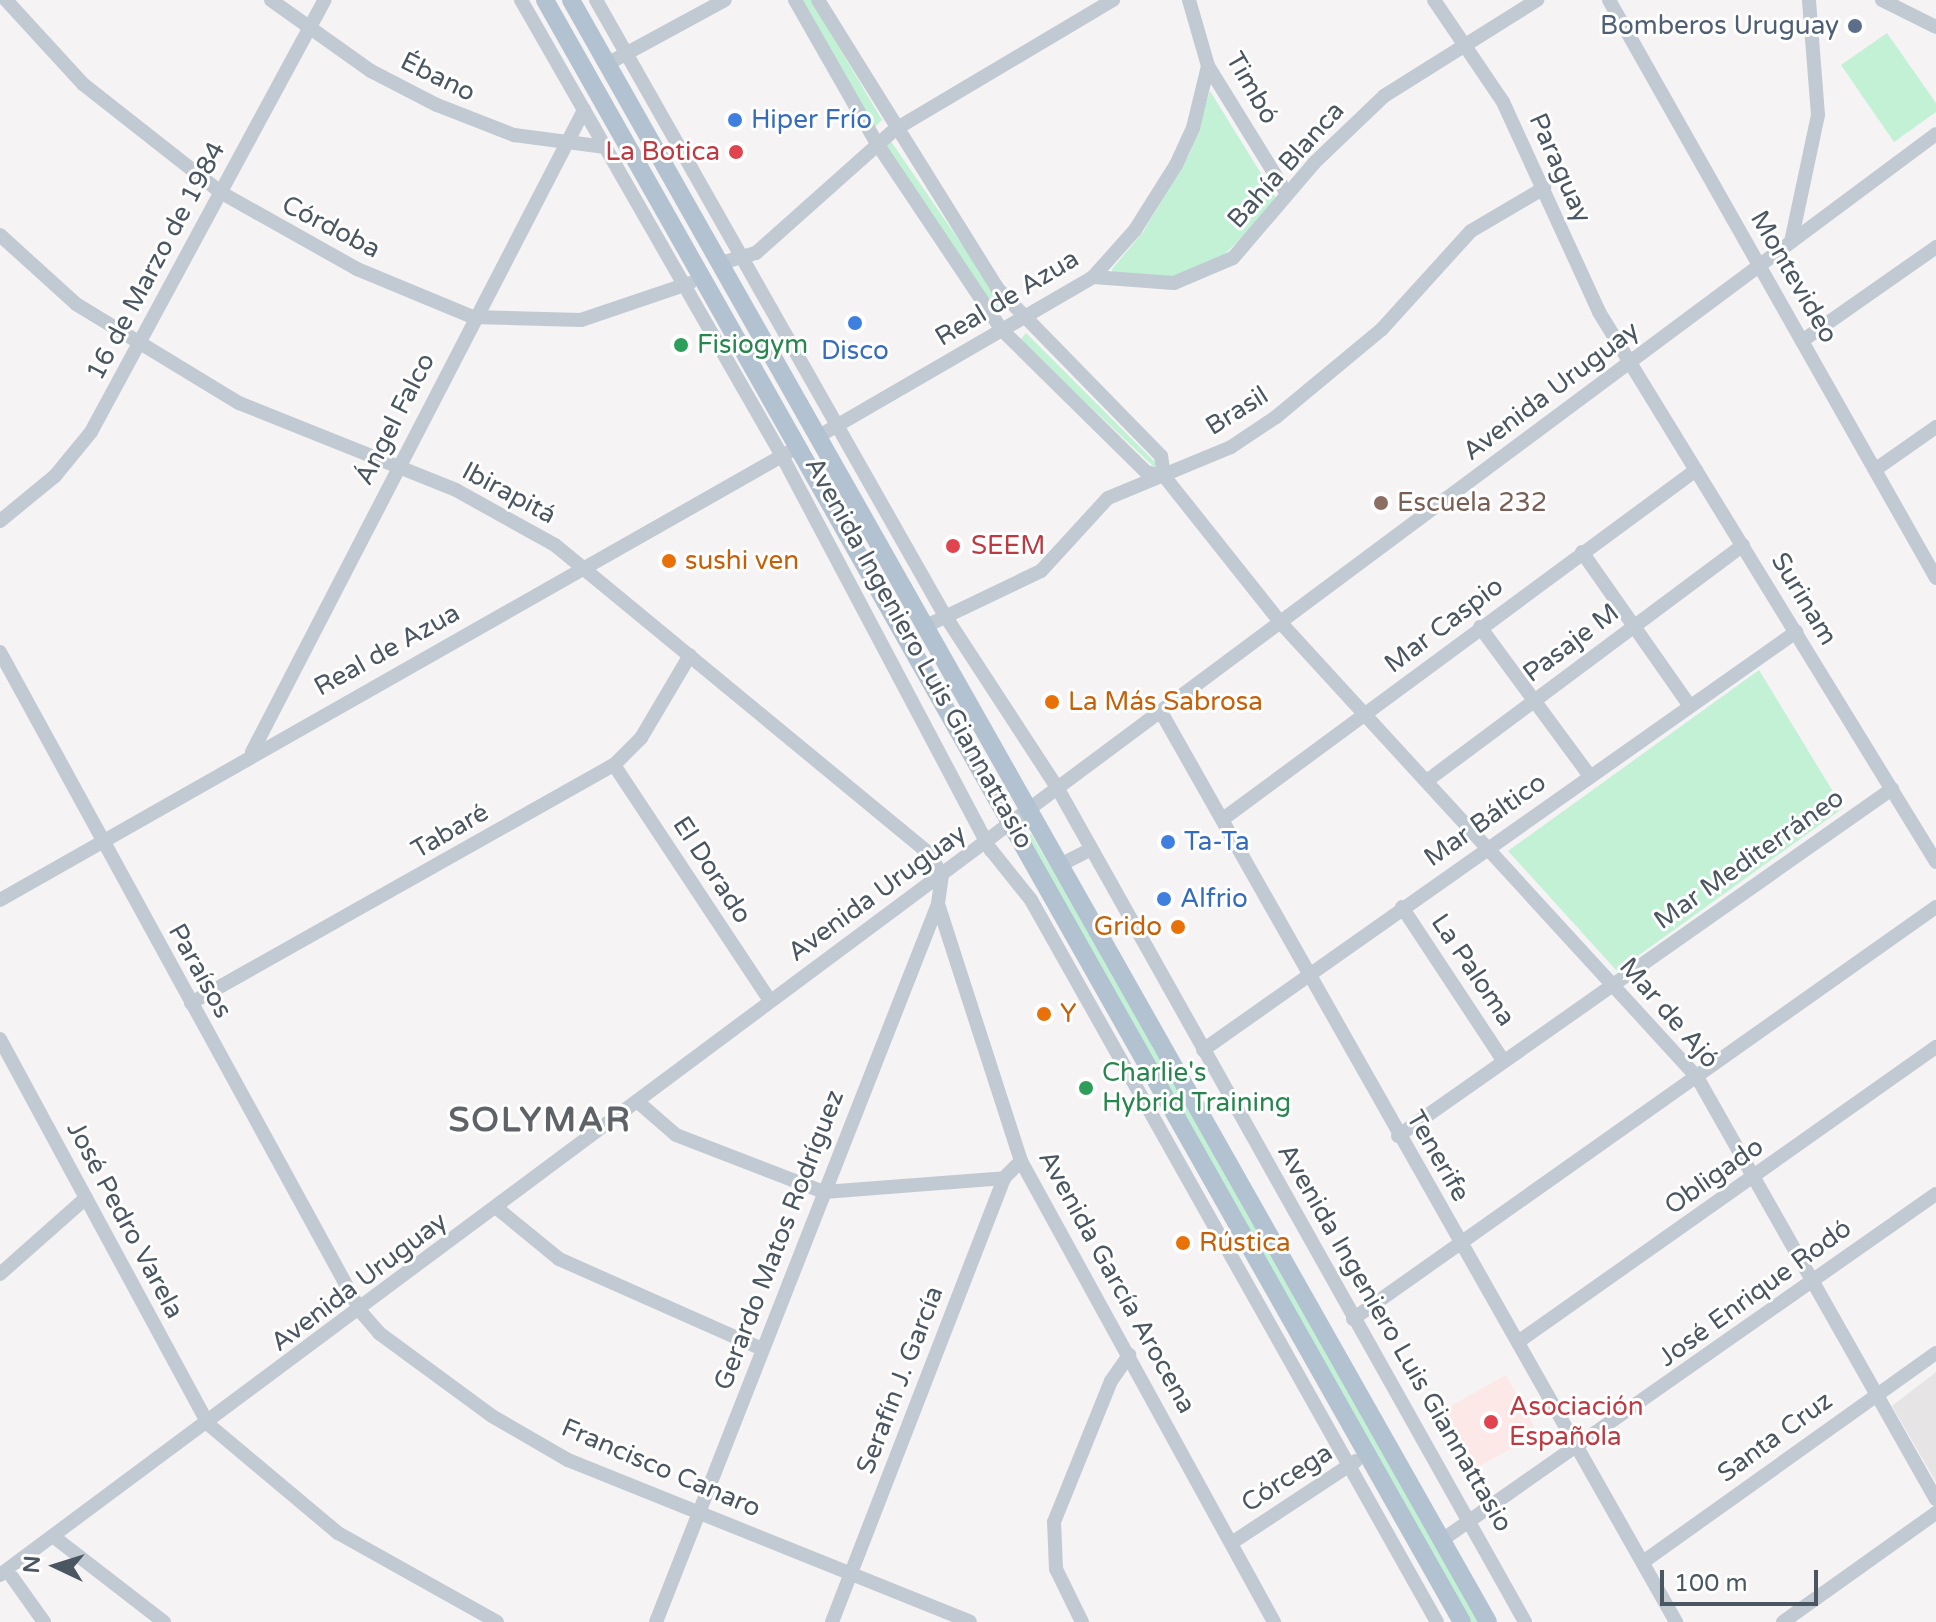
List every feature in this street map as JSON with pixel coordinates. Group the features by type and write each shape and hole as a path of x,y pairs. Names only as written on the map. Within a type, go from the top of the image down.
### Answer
{"main road":[{"name":"Avenida Ingeniero Luis Giannattasio","path":"545,0 700,275 790,451 1012,823 1462,1622"},
{"name":"Avenida Ingeniero Luis Giannattasio","path":"571,0 1488,1622"}],"street":[{"name":"Córdoba","path":"6,0 105,104 220,192 343,262 473,317 581,320 684,287 700,275"},
{"name":"Ébano","path":"271,0 307,27 437,105 514,135 605,147"},
{"name":"16 de Marzo de 1984","path":"0,521 82,443 142,345 307,27 325,0"},
{"name":"Avenida Ingeniero Luis Giannattasio","path":"521,0 684,287 790,451 987,842 1031,900 1437,1622"},
{"name":"Avenida Ingeniero Luis Giannattasio","path":"596,0 944,614 1058,789 1089,850 1525,1622"},
{"path":"607,64 725,0"},
{"path":"795,0 876,142 1002,330 1146,472 1164,476 1161,456 1022,318 894,130 818,0"},
{"path":"721,263 742,260 819,203 876,142 1113,0"},
{"name":"Timbó","path":"1189,0 1208,66 1287,194"},
{"name":"Paraguay","path":"1434,0 1471,47 1544,188 1581,279 1630,363"},
{"name":"Bahía Blanca","path":"1093,277 1143,285 1208,273 1262,232 1287,194 1384,96 1471,47 1537,0"},
{"name":"Montevideo","path":"1609,0 1936,578"},
{"path":"1791,242 1818,115 1809,0"},
{"path":"1882,0 1936,27"},
{"name":"Real de Azua","path":"819,436 1093,277 1135,230 1176,165 1208,66"},
{"name":"Ángel Falco","path":"252,752 473,317 563,143 584,110"},
{"name":"Avenida Uruguay","path":"3,1572 361,1312 770,1001 1936,134"},
{"name":"Brasil","path":"926,626 944,614 1041,571 1108,498 1231,447 1319,386 1471,231 1544,188"},
{"name":"Ibirapitá","path":"0,235 76,304 252,410 493,508 586,568 928,852 942,875"},
{"path":"1802,341 1936,247"},
{"name":"Surinam","path":"1630,363 1936,862"},
{"path":"1876,469 1936,427"},
{"name":"Real de Azua","path":"0,900 252,752 586,568 790,451"},
{"name":"Mar Caspio","path":"1223,819 1696,470"},
{"name":"Mar de Ajó","path":"1164,476 1280,622 1363,716 1428,780 1697,1077 1936,1499"},
{"name":"Pasaje M","path":"1428,780 1743,545"},
{"path":"1582,552 1690,706"},
{"path":"1480,627 1590,776"},
{"name":"Mar Báltico","path":"1203,1050 1308,973 1796,632"},
{"name":"Paraísos","path":"0,652 101,842 361,1312"},
{"name":"Tabaré","path":"191,1003 614,765 641,738 690,655"},
{"name":"Tenerife","path":"1161,712 1398,1136 1676,1622"},
{"name":"El Dorado","path":"614,765 770,1001"},
{"name":"Mar Mediterráneo","path":"1398,1136 1892,789"},
{"path":"1060,865 1089,850"},
{"name":"Gerardo Matos Rodríguez","path":"656,1622 938,904 942,875"},
{"name":"Avenida García Arocena","path":"938,904 1021,1161 1233,1542 1274,1622"},
{"name":"La Paloma","path":"1402,907 1503,1060"},
{"path":"1353,1319 1936,907"},
{"name":"José Pedro Varela","path":"0,1039 208,1424"},
{"name":"Obligado","path":"1518,1342 1936,1047"},
{"path":"638,1102 676,1135 824,1192 1004,1178"},
{"name":"Serafín J. García","path":"832,1622 1004,1178 1021,1161"},
{"name":"José Enrique Rodó","path":"1442,1540 1577,1450 1936,1194"},
{"path":"0,1274 86,1198"},
{"path":"498,1209 559,1259 762,1349"},
{"name":"Francisco Canaro","path":"361,1312 492,1416 568,1460 851,1571 970,1622"},
{"name":"Santa Cruz","path":"1643,1562 1936,1353"},
{"path":"1082,1622 1056,1569 1054,1522 1118,1366 1129,1355"},
{"path":"208,1424 338,1533 497,1622"},
{"name":"Córcega","path":"1233,1542 1367,1454"},
{"path":"1783,1622 1936,1513"},
{"path":"54,1537 164,1622"},
{"path":"3,1572 44,1622"}],"shaded area":[{"path":"1936,1372 1936,1482 1892,1406"},
{"name":"Asociación Española","path":"1506,1375 1538,1434 1476,1468 1444,1410"}],"green space":[{"path":"800,0 811,0 882,120 873,129"},
{"path":"1887,33 1936,103 1936,112 1894,142 1841,65"},
{"path":"1210,91 1278,201 1219,260 1171,278 1113,278 1112,269 1143,232 1190,153"},
{"path":"890,140 1005,307 998,315 883,145"},
{"path":"1026,333 1156,463 1155,468 1020,340"},
{"path":"1759,670 1843,808 1617,971 1508,851"},
{"path":"1031,834 1481,1622 1470,1622 1026,837"}],"place":[{"name":"Bomberos Uruguay","path":"1855,26"},
{"name":"Hiper Frío","path":"735,120"},
{"name":"La Botica","path":"736,152"},
{"name":"Disco","path":"855,323"},
{"name":"Fisiogym","path":"681,345"},
{"name":"Escuela 232","path":"1381,503"},
{"name":"SEEM","path":"953,546"},
{"name":"sushi ven","path":"669,561"},
{"name":"La Más Sabrosa","path":"1052,702"},
{"name":"Ta-Ta","path":"1168,842"},
{"name":"Alfrio","path":"1164,899"},
{"name":"Grido","path":"1178,927"},
{"name":"Y","path":"1044,1014"},
{"name":"Charlie's Hybrid Training","path":"1086,1088"},
{"name":"Rústica","path":"1183,1243"},
{"name":"Asociación Española","path":"1491,1422"}],"district":[{"name":"SOLYMAR","path":"540,1121"}]}
